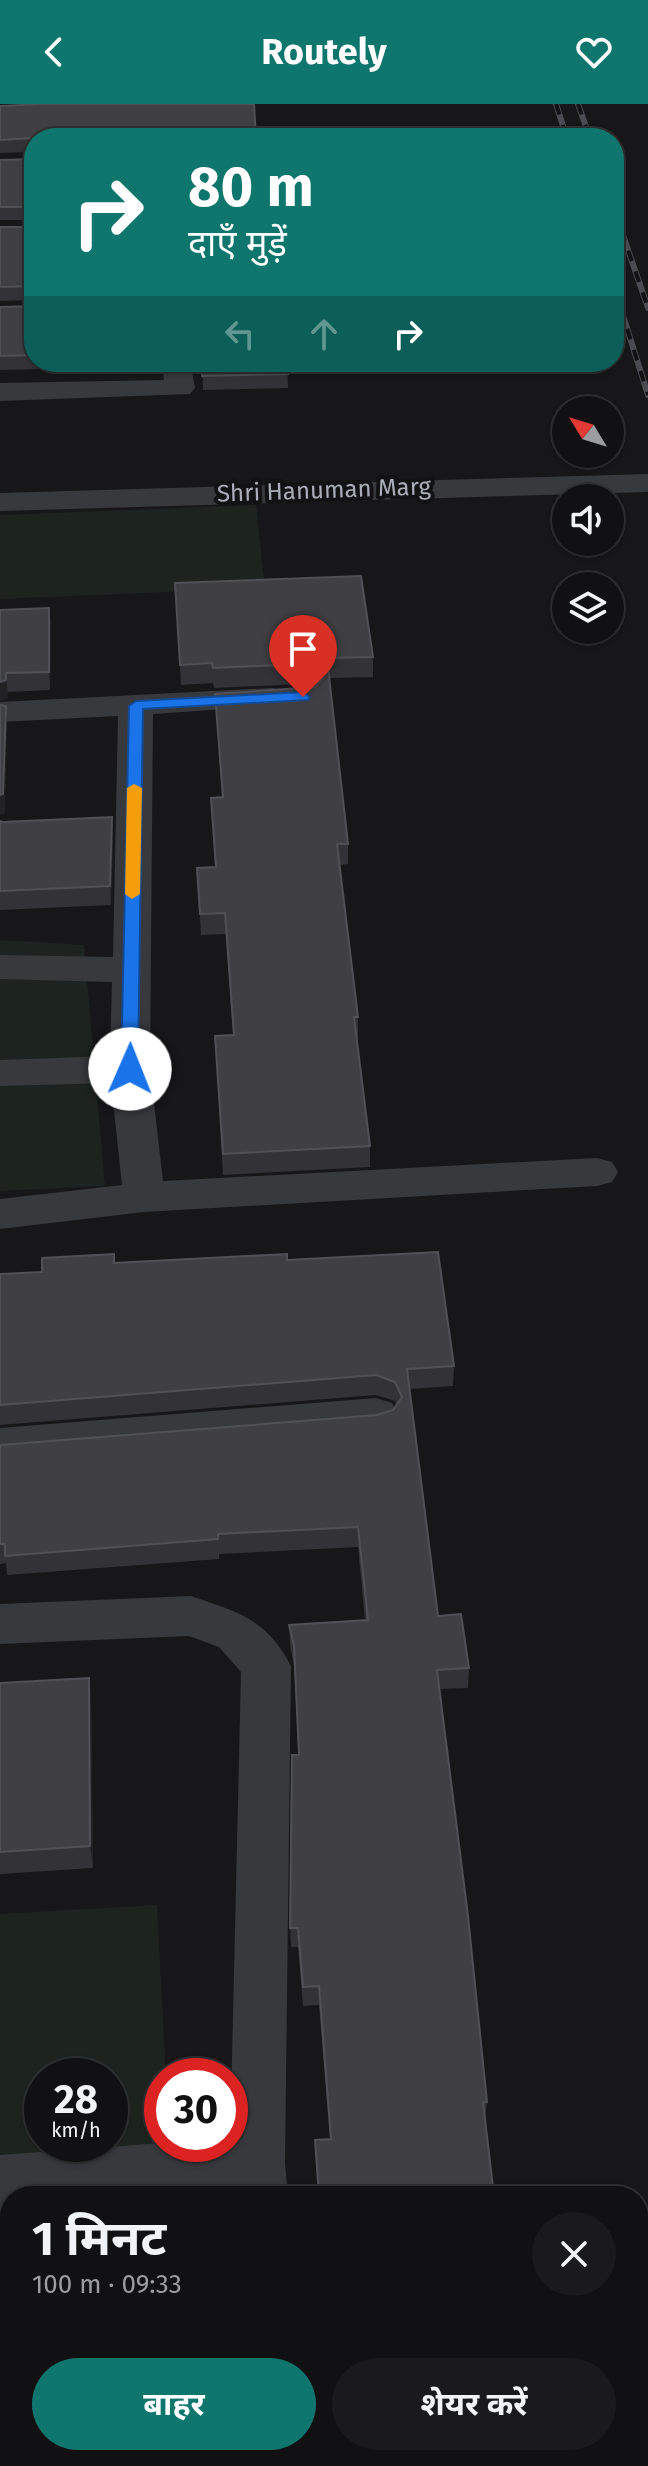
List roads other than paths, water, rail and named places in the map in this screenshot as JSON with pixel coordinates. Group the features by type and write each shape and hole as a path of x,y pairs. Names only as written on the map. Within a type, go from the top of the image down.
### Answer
{"street":[{"path":"0,392 180,388 178,372"},
{"name":"Shri Hanuman Marg","path":"0,502 648,483"},
{"path":"0,712 303,697"},
{"path":"136,706 119,822 131,970 130,1069 144,1197"},
{"path":"0,967 131,970"},
{"path":"0,1073 130,1069"},
{"path":"0,1214 144,1197 597,1172"},
{"path":"0,1445 376,1415"},
{"path":"0,1624 191,1616 237,1633 266,1666 258,2180 0,2183"}],"railway":[{"path":"556,104 564,128"},
{"path":"578,104 586,128"},
{"path":"624,238 648,308"},
{"path":"624,319 648,395"}]}
